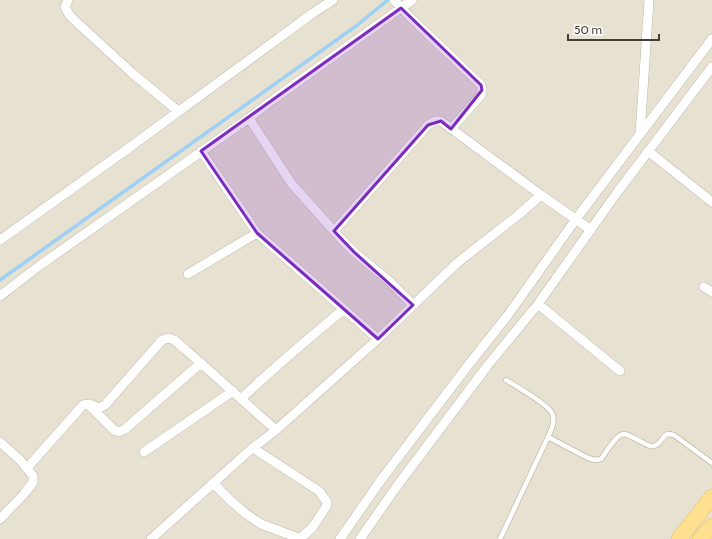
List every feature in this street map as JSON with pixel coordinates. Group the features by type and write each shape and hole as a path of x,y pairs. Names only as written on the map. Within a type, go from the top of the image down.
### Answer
{"main road":[{"path":"679,539 712,498"},
{"path":"700,539 712,526"}],"street":[{"path":"68,0 65,7 70,16 178,111"},
{"path":"0,240 333,0"},
{"path":"0,296 39,266 249,118 397,4 412,0"},
{"path":"639,136 649,0"},
{"path":"397,4 481,85 481,95 451,129"},
{"path":"360,539 479,364 508,315 712,39"},
{"path":"340,539 381,480 479,364 538,304 590,228 712,67"},
{"path":"249,118 291,183 342,240 388,280 413,305"},
{"path":"334,231 428,125 435,121 441,121 540,195 590,228"},
{"path":"201,151 257,233 378,339"},
{"path":"648,151 712,202"},
{"path":"151,539 378,339 457,263 540,195"},
{"path":"188,274 257,233"},
{"path":"538,304 620,371"},
{"path":"241,399 262,378 344,310"},
{"path":"27,468 83,405 89,404 99,408 105,405 162,340 169,338 174,340 201,363 276,430"},
{"path":"89,404 114,430 119,432 125,429 201,363"},
{"path":"144,452 232,391"},
{"path":"0,442 20,460 33,476 33,482 24,494 0,519"},
{"path":"213,483 246,514 261,524 299,538 312,528 326,507 327,502 325,498 319,492 253,448"}],"lane":[{"path":"500,539 551,432 553,421 553,414 546,406 506,380"},
{"path":"548,437 588,458 595,460 602,459 615,440 623,434 648,446 654,446 668,434 674,435 712,463"}],"highlighted area":[{"path":"401,8 481,85 482,90 451,129 441,121 428,125 334,231 354,252 413,305 378,339 257,233 201,151"}],"shaded area":[{"path":"0,0 712,0 712,539 0,539"}],"waterway":[{"path":"0,280 356,26 388,0"}]}
